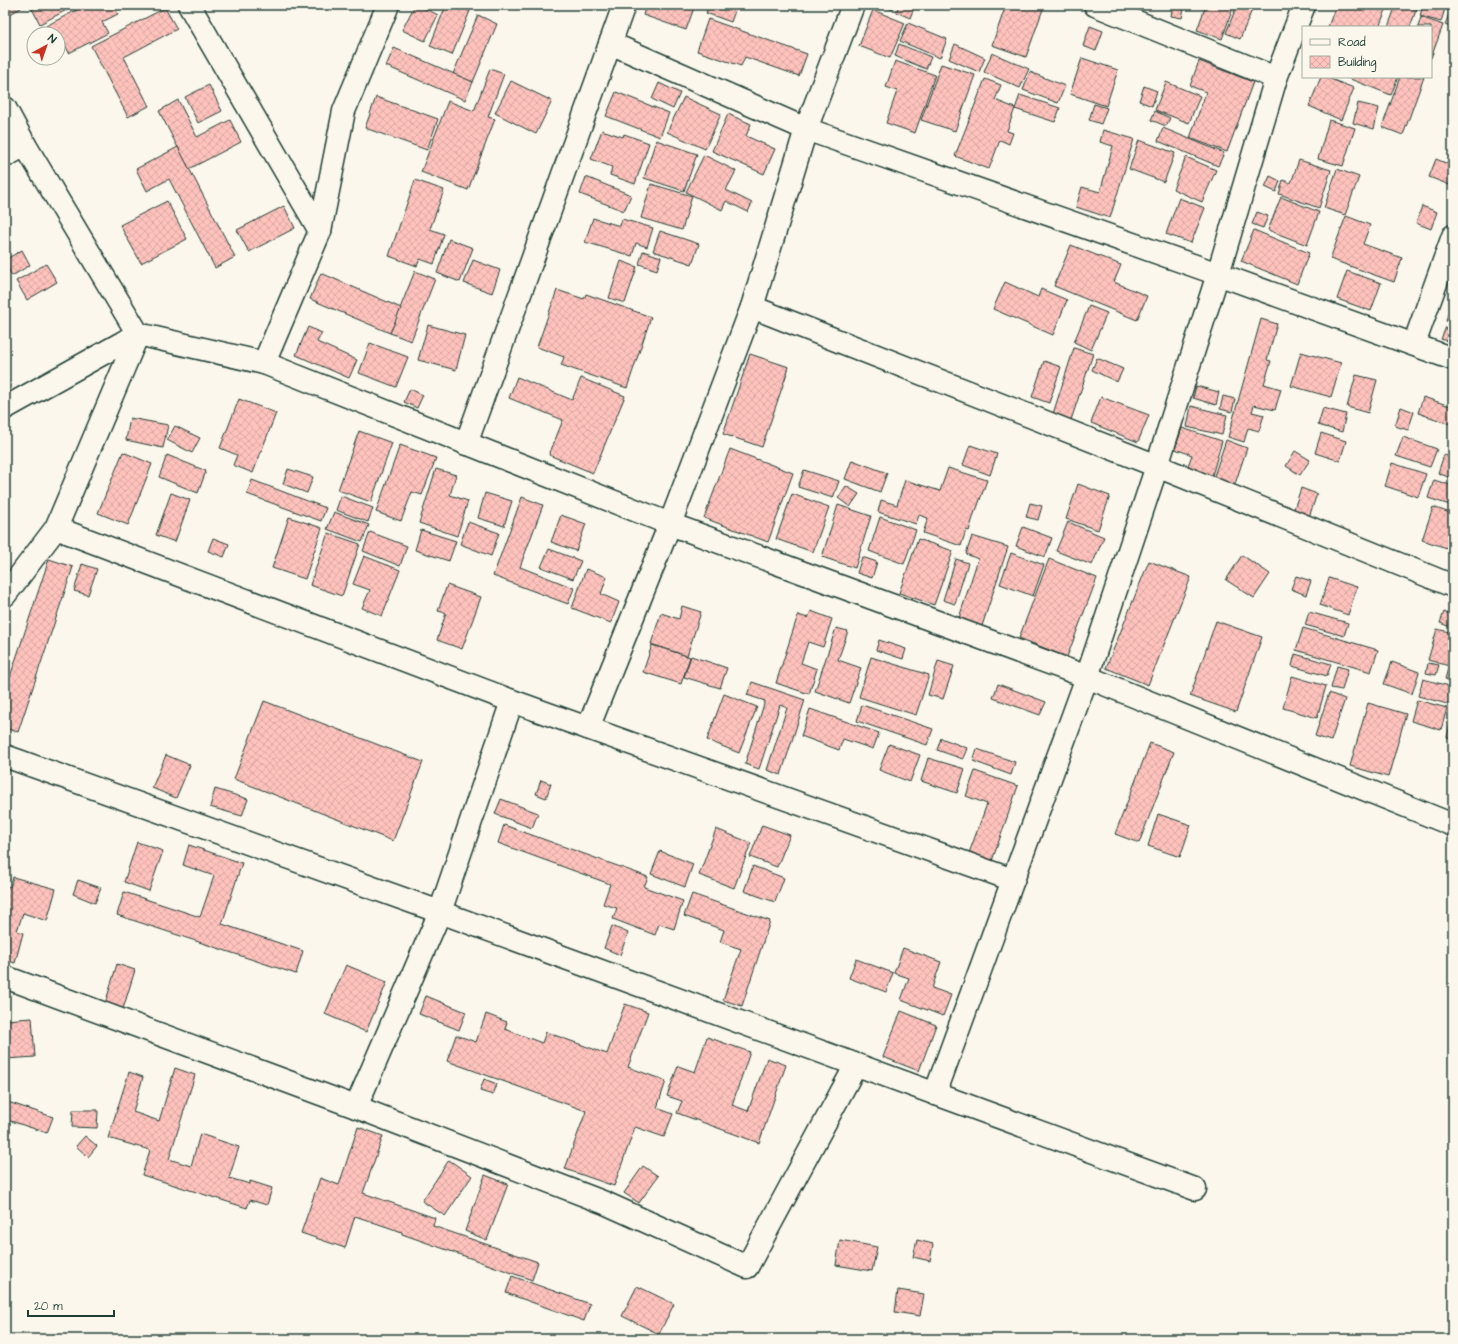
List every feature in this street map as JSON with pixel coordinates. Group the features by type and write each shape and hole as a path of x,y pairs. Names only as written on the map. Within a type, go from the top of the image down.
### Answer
{"street":[{"path":"189,5 320,231"},
{"path":"264,363 320,231 344,111 388,5"},
{"path":"466,444 624,5"},
{"path":"588,728 670,524 752,307 806,129 853,5"},
{"path":"1094,5 1276,78"},
{"path":"935,1094 1087,677 1157,466 1218,274 1276,78 1304,5"},
{"path":"610,43 806,129 1218,274 1453,359"},
{"path":"5,108 25,145 138,334"},
{"path":"5,156 25,145"},
{"path":"1414,344 1453,236"},
{"path":"752,307 1157,466 1453,586"},
{"path":"5,595 56,528 138,334"},
{"path":"5,408 138,334 264,363 670,524 1087,677 1453,825"},
{"path":"56,528 512,701 1013,880"},
{"path":"356,1107 440,912 512,701"},
{"path":"5,756 440,912 1196,1189"},
{"path":"5,977 356,1107 605,1203 746,1267 856,1064"}],"building":[{"path":"5,5 20,5 21,8 5,17"},
{"path":"30,5 76,5 40,24"},
{"path":"86,5 113,5 118,14 102,22 108,33 69,53 66,46 66,26 46,26"},
{"path":"415,5 438,15 425,41 402,30"},
{"path":"446,5 455,5 470,11 452,55 430,46"},
{"path":"646,5 695,5 686,30 643,15"},
{"path":"709,5 737,5 731,22 706,13"},
{"path":"881,5 895,5 893,10"},
{"path":"899,5 915,5 910,18 896,12"},
{"path":"1006,5 1032,5 1043,9 1026,57 992,45"},
{"path":"1173,5 1184,8 1182,18 1171,16"},
{"path":"1206,5 1234,5 1222,39 1197,30"},
{"path":"1237,5 1254,5 1240,39 1226,33"},
{"path":"1336,5 1388,5 1379,26 1328,26"},
{"path":"1396,5 1418,5 1410,26 1388,26"},
{"path":"1423,5 1446,5 1441,22 1420,16"},
{"path":"1452,5 1453,6 1453,28 1445,25"},
{"path":"165,8 177,29 124,57 149,106 128,117 91,46"},
{"path":"873,10 905,23 890,58 859,46"},
{"path":"478,15 497,24 473,82 453,74"},
{"path":"1421,17 1443,25 1432,55 1432,26 1418,26"},
{"path":"708,19 807,54 799,76 745,57 741,66 697,51"},
{"path":"908,23 947,39 940,58 900,41"},
{"path":"1090,26 1103,31 1096,51 1083,46"},
{"path":"899,44 931,57 926,69 895,56"},
{"path":"955,44 985,58 979,72 949,59"},
{"path":"394,48 473,82 465,100 386,66"},
{"path":"992,53 1029,69 1020,88 984,72"},
{"path":"1082,58 1118,70 1106,106 1070,94"},
{"path":"895,61 935,75 915,133 886,123 897,91 886,87"},
{"path":"1199,61 1253,82 1227,152 1190,138 1206,92 1190,86"},
{"path":"941,64 975,75 955,131 921,120"},
{"path":"490,69 504,74 488,117 495,119 468,190 421,172 448,101 474,111"},
{"path":"1030,72 1065,86 1058,103 1023,90"},
{"path":"1321,78 1328,78 1354,88 1341,120 1309,106"},
{"path":"1348,78 1398,78 1391,95"},
{"path":"1400,78 1424,78 1403,135 1382,127"},
{"path":"985,79 1001,85 995,100 1015,108 1007,131 1013,133 1009,144 1000,140 989,169 955,156"},
{"path":"511,81 552,101 536,134 495,113"},
{"path":"1166,82 1200,96 1189,123 1155,110"},
{"path":"659,83 680,93 673,109 652,99"},
{"path":"209,85 222,111 198,123 185,97"},
{"path":"1144,86 1157,91 1152,106 1139,101"},
{"path":"616,92 669,113 660,137 606,116"},
{"path":"1020,95 1060,108 1055,122 1015,109"},
{"path":"376,97 438,119 427,150 365,128"},
{"path":"684,97 721,114 705,149 667,132"},
{"path":"178,100 197,137 230,120 241,142 189,169 159,111"},
{"path":"1358,103 1379,108 1374,129 1353,123"},
{"path":"1094,104 1107,108 1101,124 1089,120"},
{"path":"1155,111 1170,118 1166,126 1151,120"},
{"path":"728,114 751,124 746,136 775,149 764,174 712,151"},
{"path":"1329,120 1355,128 1343,166 1318,159"},
{"path":"1163,128 1224,153 1218,166 1158,141"},
{"path":"602,130 623,137 624,134 649,143 635,184 610,175 612,167 591,159"},
{"path":"1103,130 1134,139 1110,218 1076,207 1082,187 1100,192 1113,146 1100,142"},
{"path":"656,140 697,154 684,191 644,178"},
{"path":"1139,140 1175,153 1164,182 1129,169"},
{"path":"178,147 235,257 215,268 169,179 147,191 136,169"},
{"path":"704,155 736,171 726,190 752,203 748,212 726,201 722,210 686,192"},
{"path":"1186,157 1216,170 1202,202 1173,189"},
{"path":"1436,159 1453,166 1452,186 1429,177"},
{"path":"1299,160 1331,170 1319,208 1279,194 1283,180 1291,183"},
{"path":"1337,169 1359,177 1345,215 1324,208"},
{"path":"1270,176 1280,181 1276,192 1265,187"},
{"path":"586,177 631,195 624,211 580,194"},
{"path":"415,180 444,190 430,229 444,234 434,264 420,259 417,266 389,256"},
{"path":"651,184 692,196 682,230 641,218"},
{"path":"1281,197 1319,212 1307,245 1268,230"},
{"path":"1179,198 1205,208 1191,243 1166,234"},
{"path":"167,201 187,239 141,263 120,225"},
{"path":"284,206 295,228 249,252 237,230"},
{"path":"1422,206 1437,212 1431,229 1416,223"},
{"path":"1257,212 1268,216 1263,228 1252,224"},
{"path":"1346,216 1370,225 1363,244 1402,258 1394,282 1330,259"},
{"path":"593,218 620,226 622,219 653,228 647,247 636,243 632,256 585,242"},
{"path":"1254,230 1309,253 1297,284 1241,261"},
{"path":"660,231 699,244 692,264 653,251"},
{"path":"449,239 473,248 460,282 437,273"},
{"path":"1071,245 1121,265 1114,282 1147,296 1137,320 1054,286"},
{"path":"22,250 30,265 12,276 5,263 5,260"},
{"path":"643,251 661,257 657,270 639,264"},
{"path":"473,260 500,270 492,293 464,283"},
{"path":"621,261 637,267 625,303 609,298"},
{"path":"46,264 57,282 27,300 16,281"},
{"path":"415,271 435,279 411,341 390,333"},
{"path":"1347,271 1381,283 1371,311 1337,299"},
{"path":"321,273 401,308 390,333 310,299"},
{"path":"1005,282 1038,297 1041,289 1067,300 1053,335 993,309"},
{"path":"557,290 584,299 586,294 651,317 627,388 561,365 564,357 537,347"},
{"path":"1451,303 1453,303 1453,323 1446,321"},
{"path":"1089,306 1107,313 1091,350 1074,342"},
{"path":"1261,319 1277,324 1267,360 1271,361 1264,384 1281,389 1275,410 1254,405 1252,412 1264,415 1259,431 1248,428 1244,442 1228,437"},
{"path":"428,325 465,335 456,370 418,360"},
{"path":"308,327 322,333 317,342 357,360 349,378 296,355"},
{"path":"1446,327 1453,329 1453,343 1441,339"},
{"path":"370,343 408,357 396,387 359,373"},
{"path":"1074,348 1093,354 1069,426 1051,420"},
{"path":"1301,352 1341,363 1331,397 1291,386"},
{"path":"750,354 789,367 762,447 723,434"},
{"path":"1097,358 1123,369 1117,382 1092,370"},
{"path":"1044,361 1061,367 1049,403 1032,397"},
{"path":"1356,375 1377,380 1368,413 1347,407"},
{"path":"517,377 572,400 581,378 625,396 593,473 549,455 563,420 509,398"},
{"path":"1196,386 1219,392 1216,405 1193,398"},
{"path":"410,389 423,395 417,408 404,402"},
{"path":"1223,396 1235,399 1232,412 1220,409"},
{"path":"1101,397 1149,415 1138,442 1091,423"},
{"path":"1423,397 1453,407 1453,425 1418,413"},
{"path":"239,399 276,413 253,473 233,465 237,455 220,448"},
{"path":"1191,406 1227,415 1222,435 1187,427"},
{"path":"1401,407 1414,412 1408,430 1395,426"},
{"path":"1323,408 1346,414 1342,432 1318,425"},
{"path":"130,418 168,425 163,448 126,440"},
{"path":"175,426 200,438 192,453 167,440"},
{"path":"1182,428 1222,441 1211,479 1186,471 1192,455 1175,449"},
{"path":"359,431 392,443 371,502 338,490"},
{"path":"1321,433 1346,441 1340,461 1315,453"},
{"path":"1403,437 1437,449 1430,467 1396,456"},
{"path":"1226,440 1247,448 1234,487 1213,479"},
{"path":"400,445 436,458 422,495 412,492 401,521 376,512"},
{"path":"970,445 997,454 990,475 963,465"},
{"path":"730,449 793,473 768,542 704,518"},
{"path":"1295,451 1310,460 1300,475 1286,466"},
{"path":"123,452 152,464 128,525 98,513"},
{"path":"167,455 206,471 198,493 159,477"},
{"path":"1444,455 1453,458 1453,479 1438,473"},
{"path":"852,460 887,473 880,492 845,479"},
{"path":"1392,463 1426,474 1418,497 1385,486"},
{"path":"948,468 987,480 969,531 966,530 961,546 923,533 928,518 919,515 916,524 878,512 881,500 897,505 905,480 940,491"},
{"path":"288,469 313,477 307,493 283,484"},
{"path":"436,469 456,475 450,495 468,501 457,536 419,523"},
{"path":"804,470 839,481 833,498 798,487"},
{"path":"252,480 326,508 321,521 247,494"},
{"path":"1434,480 1453,486 1453,506 1428,498"},
{"path":"1078,484 1110,496 1098,530 1066,519"},
{"path":"846,486 859,494 850,507 838,498"},
{"path":"1301,488 1317,494 1309,517 1293,512"},
{"path":"171,493 190,500 175,542 156,535"},
{"path":"485,493 512,501 504,526 478,518"},
{"path":"792,494 829,507 813,552 776,539"},
{"path":"341,496 373,508 368,522 336,510"},
{"path":"522,497 543,505 520,567 574,588 568,604 493,576"},
{"path":"1030,503 1042,506 1038,520 1026,517"},
{"path":"838,505 871,516 855,568 822,557"},
{"path":"1433,507 1453,514 1453,550 1422,540"},
{"path":"334,512 369,525 362,542 327,529"},
{"path":"561,515 586,524 576,551 551,542"},
{"path":"289,517 322,528 305,579 272,568"},
{"path":"880,517 916,530 904,564 869,551"},
{"path":"468,522 499,533 491,556 460,544"},
{"path":"1068,522 1104,537 1092,565 1056,551"},
{"path":"1023,527 1052,538 1045,557 1016,546"},
{"path":"421,530 456,541 449,561 415,550"},
{"path":"370,532 407,546 400,566 363,551"},
{"path":"328,533 360,544 342,596 310,585"},
{"path":"972,536 1008,547 982,626 959,618 978,559 966,554"},
{"path":"213,538 229,544 224,557 208,551"},
{"path":"918,539 953,551 934,605 899,593"},
{"path":"549,549 581,561 573,579 541,567"},
{"path":"1011,553 1044,565 1033,596 1000,584"},
{"path":"1242,555 1270,574 1254,598 1226,580"},
{"path":"364,556 400,570 382,616 362,608 370,590 353,584"},
{"path":"862,557 877,562 872,578 857,573"},
{"path":"49,559 73,567 18,732 5,728 5,692"},
{"path":"956,559 968,563 955,604 943,600"},
{"path":"1049,559 1097,578 1067,657 1019,638"},
{"path":"1149,561 1191,577 1148,685 1106,668"},
{"path":"82,564 97,569 88,595 74,591"},
{"path":"586,569 607,577 601,594 619,602 611,623 572,608"},
{"path":"1296,576 1311,581 1306,595 1291,589"},
{"path":"1329,578 1357,587 1348,615 1320,605"},
{"path":"447,585 481,597 462,649 437,640 446,613 438,611"},
{"path":"682,606 701,612 687,656 651,644 661,613 679,619"},
{"path":"811,611 832,619 823,647 808,642 801,663 817,669 809,694 776,683 798,615 808,618"},
{"path":"1309,612 1348,623 1344,636 1305,625"},
{"path":"1444,612 1453,616 1453,628 1440,623"},
{"path":"1216,621 1262,637 1236,712 1190,696"},
{"path":"836,628 848,631 838,660 861,668 849,703 815,691"},
{"path":"1303,628 1378,650 1371,672 1296,650"},
{"path":"1437,629 1453,633 1453,667 1428,660"},
{"path":"879,640 906,649 903,659 876,650"},
{"path":"652,645 690,657 681,684 643,672"},
{"path":"1295,654 1331,664 1327,676 1292,666"},
{"path":"691,656 727,668 720,688 684,677"},
{"path":"871,657 929,675 916,715 859,697"},
{"path":"938,661 954,666 943,699 928,695"},
{"path":"1392,662 1419,672 1412,694 1384,684"},
{"path":"1428,663 1439,665 1436,675 1426,673"},
{"path":"1337,666 1348,669 1342,690 1331,688"},
{"path":"1448,669 1453,670 1453,681 1445,679"},
{"path":"1292,676 1326,686 1317,718 1283,708"},
{"path":"1423,679 1453,687 1451,705 1418,696"},
{"path":"752,682 805,700 781,775 767,770 787,708 780,705 759,769 745,764 765,701 747,695"},
{"path":"998,684 1046,702 1040,715 993,698"},
{"path":"1329,693 1345,699 1331,741 1315,736"},
{"path":"724,694 757,707 739,753 707,740"},
{"path":"1417,700 1447,708 1441,730 1411,721"},
{"path":"264,701 423,762 393,841 234,779"},
{"path":"1368,703 1406,714 1388,777 1350,766"},
{"path":"862,705 933,729 927,745 857,721"},
{"path":"810,709 879,733 873,749 843,739 839,750 801,736"},
{"path":"1453,716 1453,739 1447,737"},
{"path":"941,738 967,748 963,759 937,750"},
{"path":"1150,743 1174,752 1139,843 1115,834"},
{"path":"889,744 920,755 910,782 879,770"},
{"path":"977,749 1015,762 1011,775 973,761"},
{"path":"166,755 190,765 176,798 152,788"},
{"path":"928,758 965,769 957,793 921,781"},
{"path":"975,771 1018,786 992,861 969,853 987,804 966,796"},
{"path":"541,780 551,784 546,798 536,794"},
{"path":"215,789 248,799 242,816 210,807"},
{"path":"501,799 538,813 532,828 495,814"},
{"path":"1158,814 1191,825 1180,857 1148,846"},
{"path":"504,825 648,877 644,887 683,901 674,929 659,924 655,935 613,919 617,908 603,904 610,884 498,843"},
{"path":"762,825 790,835 777,867 750,857"},
{"path":"716,829 751,843 734,888 699,875"},
{"path":"137,842 163,851 149,891 124,882"},
{"path":"189,845 242,863 222,924 303,951 296,974 117,915 124,892 200,917 214,876 183,865"},
{"path":"660,851 693,864 685,887 651,874"},
{"path":"753,866 784,878 775,902 744,891"},
{"path":"13,877 56,889 47,921 23,913 17,931 23,933 15,963 5,960 5,885 10,887"},
{"path":"78,880 101,888 95,903 73,894"},
{"path":"692,894 770,921 742,1006 723,1000 741,949 720,942 724,930 684,916"},
{"path":"612,926 628,933 620,955 604,948"},
{"path":"903,948 941,962 932,988 951,995 943,1016 901,1000 909,978 894,973"},
{"path":"856,959 893,973 886,992 849,978"},
{"path":"117,964 135,970 123,1009 105,1004"},
{"path":"346,965 387,982 366,1032 325,1014"},
{"path":"426,996 466,1012 459,1030 419,1014"},
{"path":"625,1004 648,1012 628,1067 666,1081 657,1108 673,1114 664,1137 635,1127 614,1186 565,1169 586,1111 447,1061 456,1035 476,1042 486,1014 507,1022 505,1029 542,1043 546,1032 607,1054"},
{"path":"901,1011 936,1025 919,1071 883,1057"},
{"path":"32,1018 35,1057 6,1059 5,1020"},
{"path":"707,1037 750,1052 732,1105 748,1111 767,1058 786,1065 759,1143 677,1113 682,1101 667,1096 678,1066 695,1072"},
{"path":"175,1068 195,1075 169,1159 191,1166 200,1134 239,1147 229,1178 250,1184 250,1181 272,1188 267,1205 250,1200 247,1208 142,1175 150,1150 108,1138 129,1072 143,1077 133,1112 159,1121"},
{"path":"484,1079 497,1084 493,1095 480,1091"},
{"path":"5,1101 53,1117 47,1133 5,1119"},
{"path":"73,1110 98,1110 97,1128 72,1127"},
{"path":"358,1127 383,1136 363,1193 435,1218 433,1226 538,1262 532,1280 355,1216 345,1248 301,1233 320,1178 339,1185"},
{"path":"85,1136 97,1146 88,1157 76,1146"},
{"path":"449,1160 472,1176 445,1216 422,1201"},
{"path":"643,1166 658,1176 639,1203 624,1193"},
{"path":"485,1175 508,1184 487,1240 465,1231"},
{"path":"5,1196 9,1197 5,1207"},
{"path":"840,1240 877,1247 872,1271 836,1265"},
{"path":"917,1240 933,1244 930,1261 913,1257"},
{"path":"512,1276 590,1304 584,1321 506,1293"},
{"path":"637,1286 674,1304 659,1334 622,1316"},
{"path":"898,1290 924,1294 920,1316 895,1312"}]}
